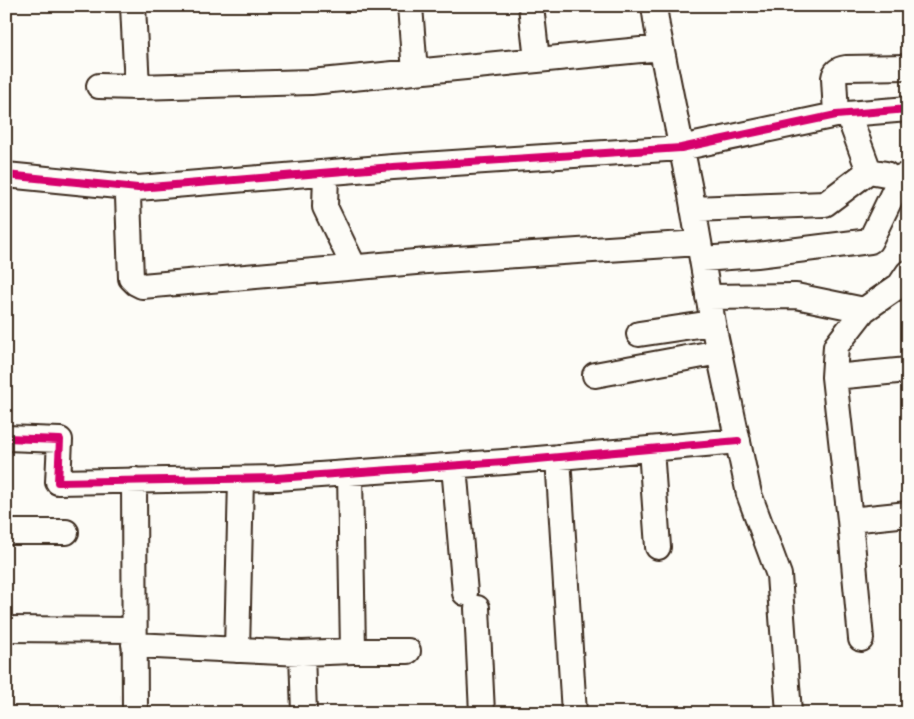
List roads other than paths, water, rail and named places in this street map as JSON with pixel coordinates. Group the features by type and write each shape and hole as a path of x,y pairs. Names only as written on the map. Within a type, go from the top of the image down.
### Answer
{"street":[{"path":"133,6 137,87"},
{"path":"410,6 415,72"},
{"path":"531,6 537,60"},
{"path":"654,6 693,209 712,323 749,494 779,575 789,713"},
{"path":"99,86 137,87 311,82 661,48"},
{"path":"869,171 842,114 834,78 835,73 846,68 908,67"},
{"path":"6,175 138,188 681,148 842,114 908,109"},
{"path":"138,188 131,192 128,197 131,278 142,286 427,261 700,251 757,255 870,241 904,177 869,171 825,204 693,209"},
{"path":"326,173 325,208 354,267"},
{"path":"862,639 834,377 836,346 864,310 900,285 908,273"},
{"path":"708,297 796,296 864,310"},
{"path":"639,334 712,323"},
{"path":"595,375 719,352"},
{"path":"834,377 907,372"},
{"path":"6,438 60,440 58,482 277,478 454,466 738,441"},
{"path":"651,449 658,547"},
{"path":"558,457 574,713"},
{"path":"454,466 471,600 482,713"},
{"path":"350,473 353,651"},
{"path":"237,650 241,479"},
{"path":"134,480 135,713"},
{"path":"850,520 908,514"},
{"path":"6,532 66,532"},
{"path":"6,629 134,637 237,650 302,654 353,651 408,651"},
{"path":"302,654 304,713"}]}
